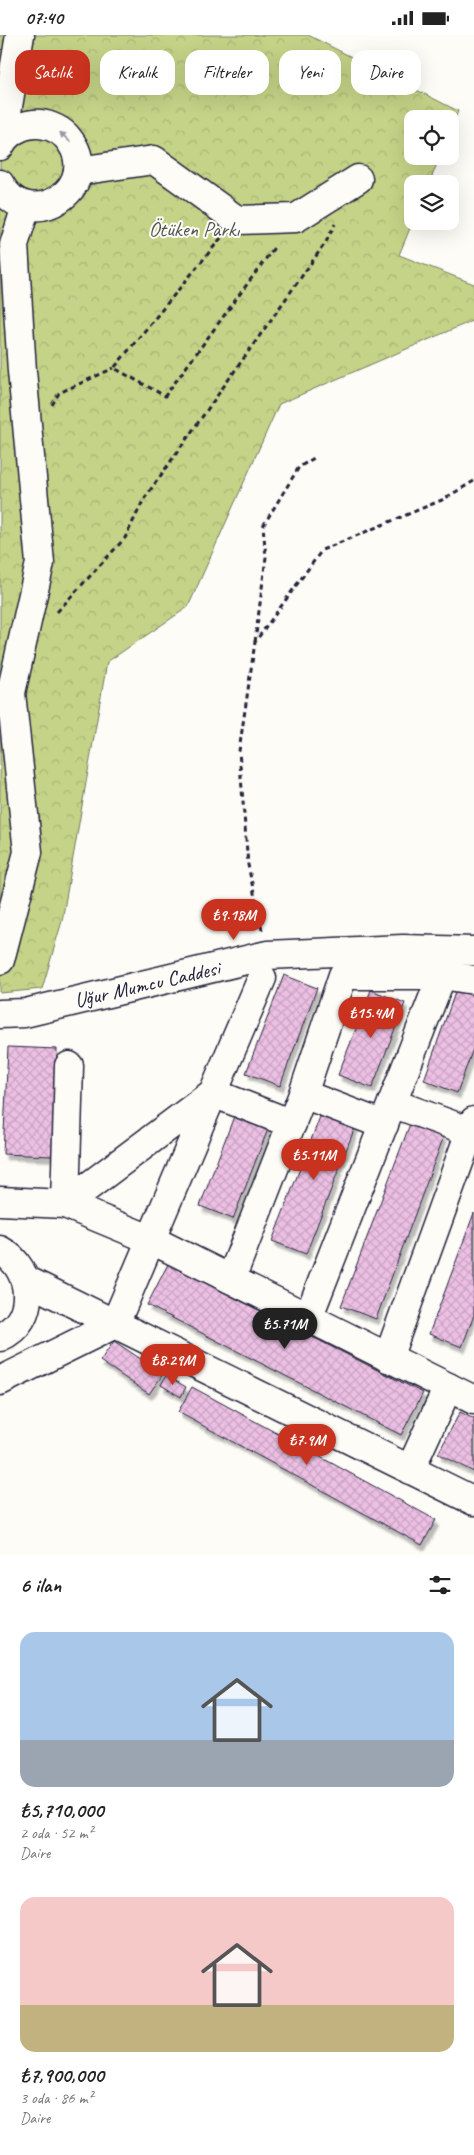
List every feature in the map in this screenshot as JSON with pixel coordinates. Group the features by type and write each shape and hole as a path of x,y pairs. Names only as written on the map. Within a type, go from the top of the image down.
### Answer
{"main road":[{"path":"1,144 20,35"},
{"path":"0,184 12,199 26,206 40,207 53,204 65,195 74,184 78,171 77,157 72,143 62,133 50,126 36,124 22,127 11,133 1,144"},
{"path":"78,171 154,161 237,220 296,218 358,179"},
{"path":"0,960 28,852 11,693 40,563 22,371 14,245 26,206"},
{"name":"Uğur Mumcu Caddesi","path":"0,1014 25,1013 264,967 403,949 474,951"},
{"path":"0,1381 115,1324 214,1093 264,967"},
{"path":"231,1279 292,1124 343,975 442,975 474,981"},
{"path":"308,1317 442,975"},
{"path":"66,1204 69,1065"},
{"path":"214,1093 292,1124"},
{"path":"66,1204 214,1093"},
{"path":"303,1094 388,1114 472,1128 388,1358"},
{"path":"0,1201 66,1204 152,1240 388,1358 473,1398"},
{"path":"0,1250 9,1255 20,1266 26,1280 28,1295 25,1311 17,1324 6,1335 0,1337"},
{"path":"26,1280 474,1501"},
{"path":"410,1470 448,1387"}],"path":[{"path":"114,368 165,396 296,218"},
{"path":"53,618 58,609 125,538 144,499 326,242 338,218"},
{"path":"29,439 59,393 114,368 237,220"},
{"path":"264,967 248,865 239,751 266,557 263,526 299,467 314,458"},
{"path":"255,642 322,550 442,500 474,481"}],"green space":[{"name":"Ötüken Parkı","path":"0,35 308,35 338,50 279,50 279,95 341,95 341,52 351,57 351,95 421,95 421,92 456,110 404,110 404,165 436,165 433,175 404,175 404,230 409,230 399,255 474,284 474,320 279,404 188,607 107,662 62,921 42,989 0,993"}],"building":[{"path":"284,975 317,988 280,1086 246,1073"},
{"path":"457,987 474,993 474,1046 457,1093 424,1080"},
{"path":"371,990 405,1003 372,1088 338,1075"},
{"path":"8,1047 57,1049 52,1156 3,1154"},
{"path":"323,1109 357,1122 306,1254 272,1241"},
{"path":"236,1111 270,1124 233,1219 200,1206"},
{"path":"410,1124 444,1136 376,1319 341,1306"},
{"path":"474,1213 474,1315 462,1347 429,1334"},
{"path":"168,1264 423,1393 401,1435 147,1305"},
{"path":"114,1341 163,1374 149,1394 100,1361"},
{"path":"166,1375 186,1387 181,1397 161,1385"},
{"path":"192,1387 436,1520 422,1545 178,1412"},
{"path":"460,1412 474,1419 474,1472 438,1454"}]}
